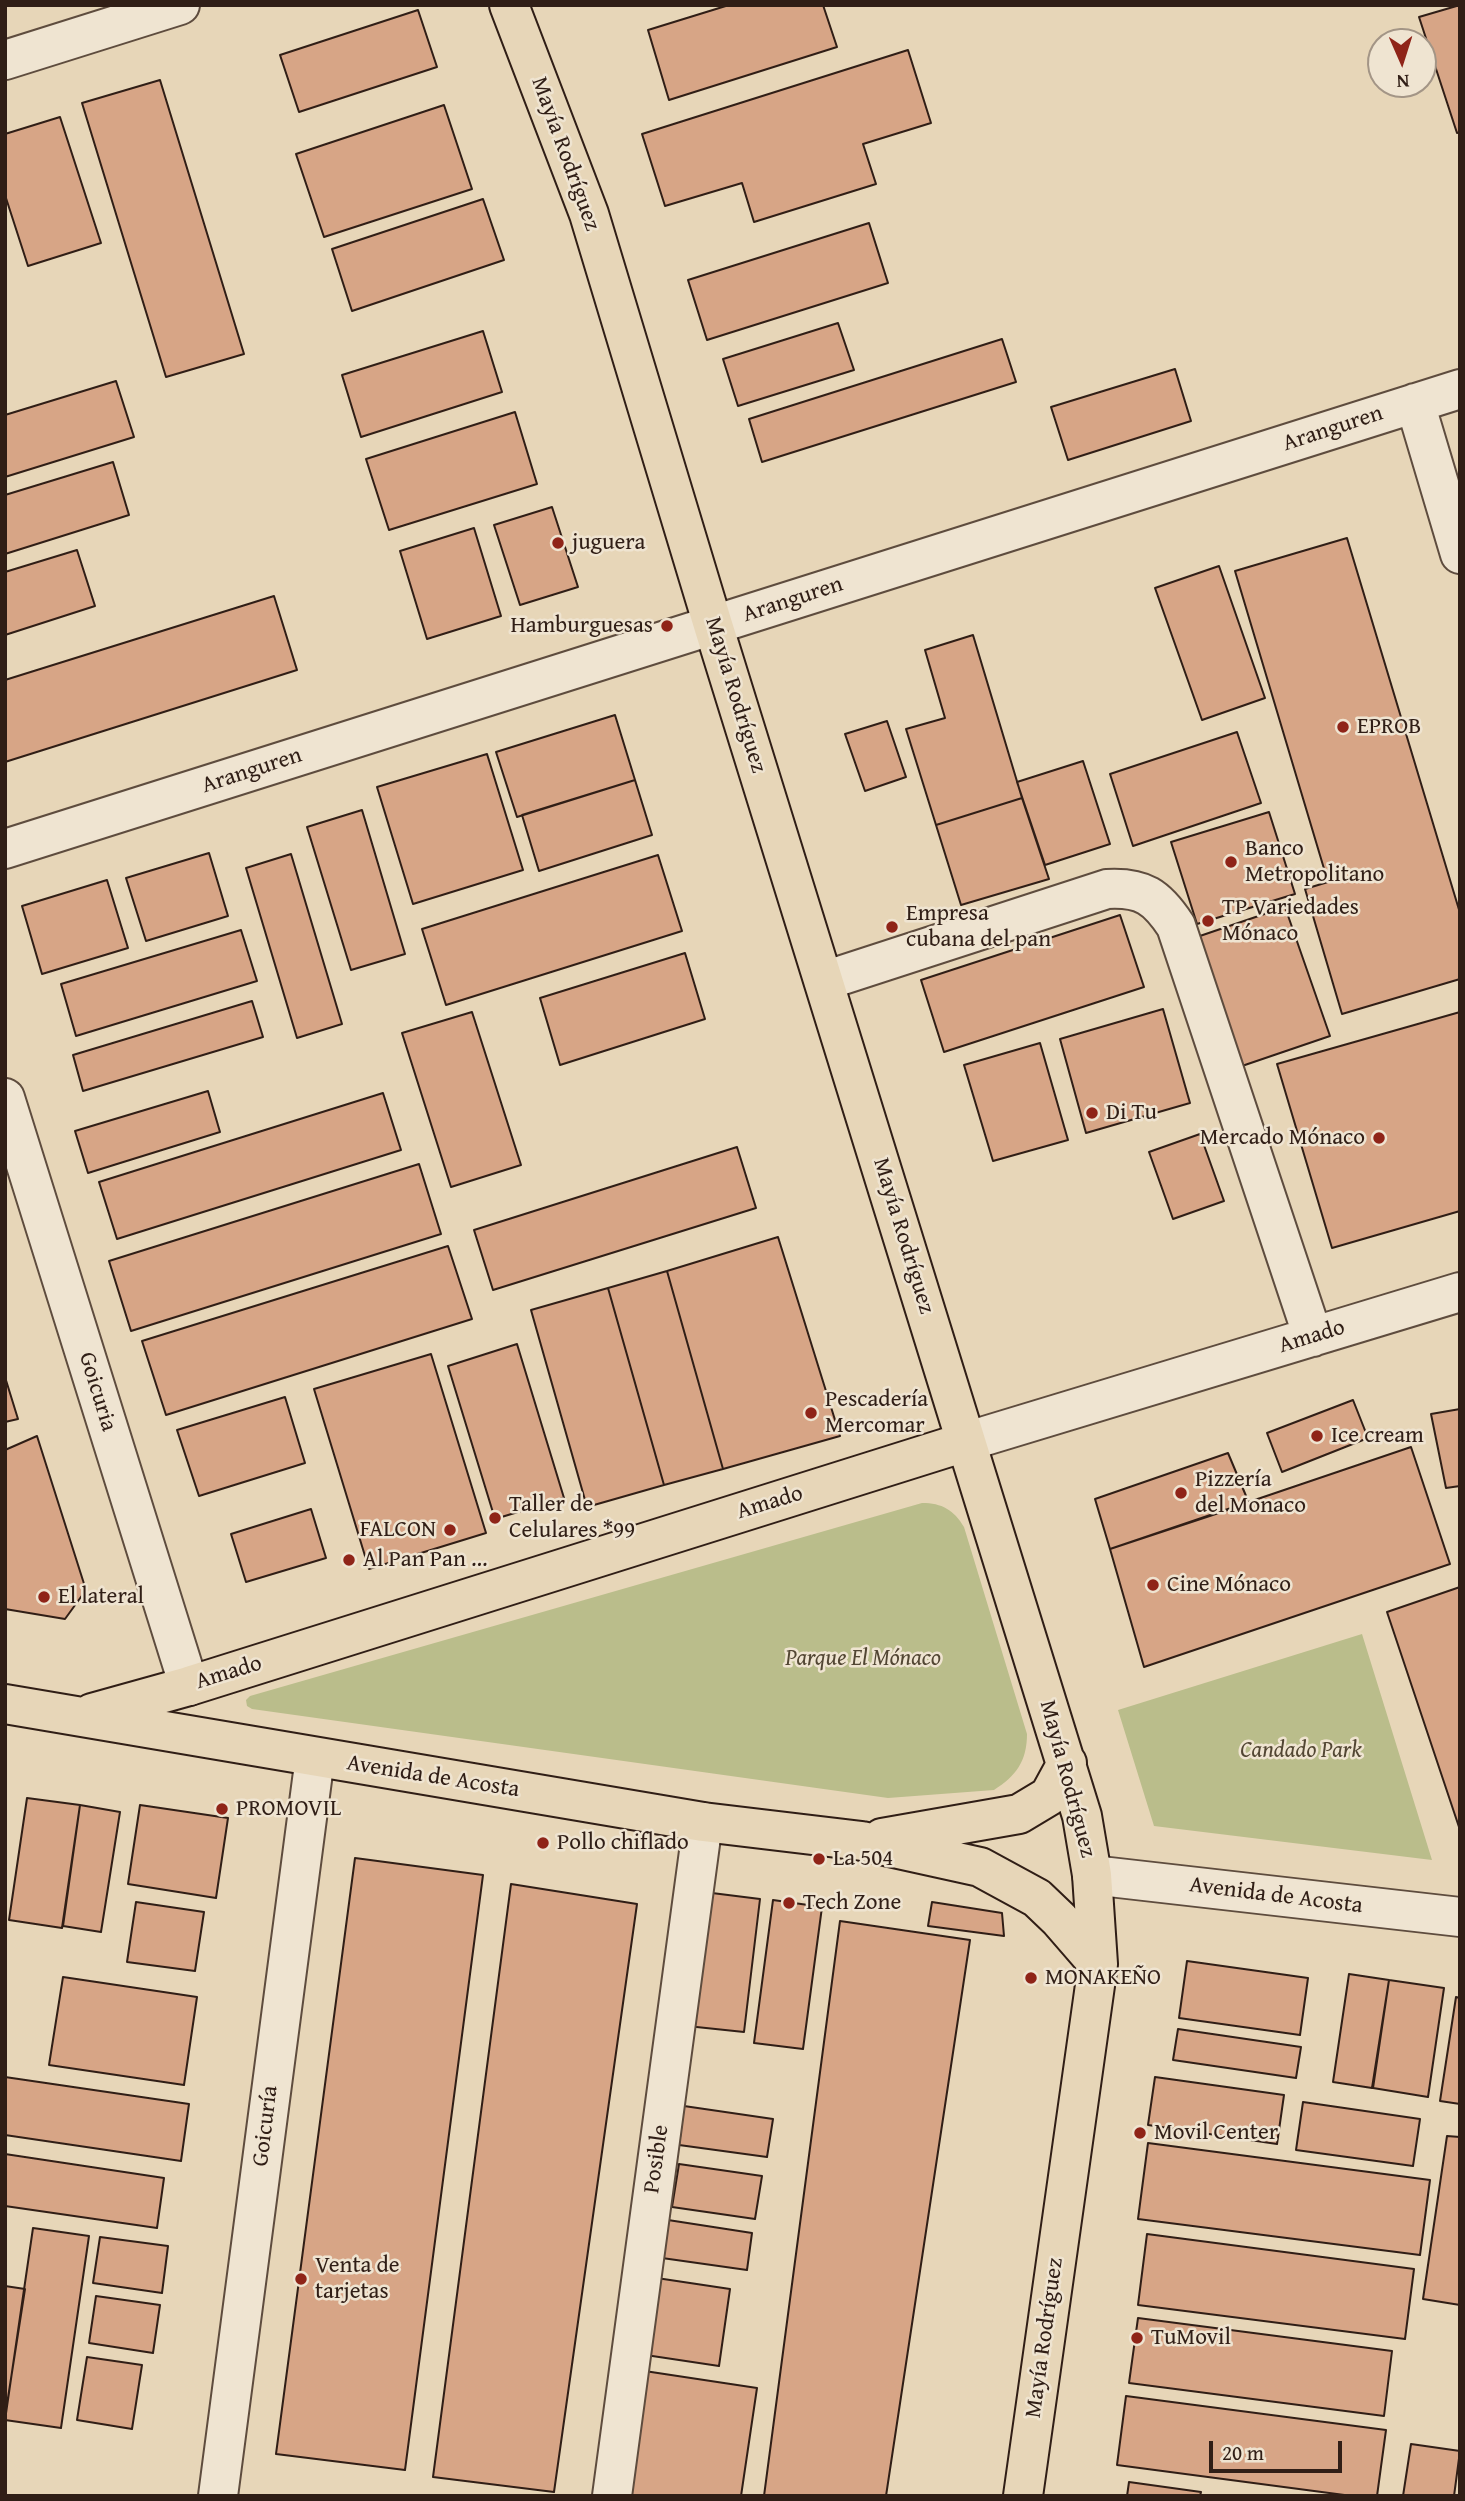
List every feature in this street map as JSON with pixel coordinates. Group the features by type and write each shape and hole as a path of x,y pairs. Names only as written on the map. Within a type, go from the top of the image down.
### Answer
{"main road":[{"name":"Mayía Rodríguez","path":"509,5 589,214 713,625 1082,1816 1092,1875 1098,1964 1023,2496"},
{"name":"Amado","path":"81,1716 189,1686 965,1442"},
{"name":"Avenida de Acosta","path":"5,1704 703,1822 862,1841 979,1867 1037,1898 1098,1964"},
{"name":"Avenida de Acosta","path":"862,1841 1019,1814 1048,1796 1067,1763"}],"street":[{"path":"5,60 180,5"},
{"name":"Aranguren","path":"5,849 1460,389"},
{"path":"1415,403 1460,554"},
{"path":"824,981 1107,889 1126,888 1148,895 1162,906 1176,926 1312,1337"},
{"name":"Goicuria","path":"5,1098 189,1686"},
{"name":"Amado","path":"965,1442 1460,1292"},
{"name":"Goicuría","path":"218,2496 314,1757"},
{"name":"Posible","path":"612,2496 703,1822"},
{"name":"Avenida de Acosta","path":"1092,1875 1460,1917"}],"green space":[{"name":"Parque El Mónaco","path":"922,1503 936,1504 947,1509 964,1527 1027,1734 1025,1752 1019,1767 994,1790 888,1798 252,1709 247,1706 246,1700 250,1696"},
{"name":"Candado Park","path":"1362,1634 1432,1860 1154,1826 1118,1710"}],"building":[{"path":"729,5 823,5 837,47 669,100 648,30"},
{"path":"1460,5 1460,132 1457,133 1437,72 1437,28 1423,28 1419,17"},
{"path":"418,10 437,67 299,112 280,55"},
{"path":"908,50 931,123 863,144 876,184 754,222 742,183 665,206 642,134"},
{"path":"160,80 244,354 166,377 82,103"},
{"path":"444,105 472,189 324,237 296,154"},
{"path":"60,117 101,243 28,266 5,195 5,134"},
{"path":"483,199 504,260 352,311 332,249"},
{"path":"869,223 888,283 707,340 688,280"},
{"path":"838,323 854,370 738,406 723,359"},
{"path":"483,331 502,392 361,437 342,375"},
{"path":"1002,339 1016,382 762,462 749,419"},
{"path":"1175,369 1191,421 1068,460 1051,407"},
{"path":"116,381 134,437 5,477 5,415"},
{"path":"515,412 537,484 389,530 366,459"},
{"path":"113,462 129,515 5,554 5,495"},
{"path":"552,507 578,587 520,605 494,525"},
{"path":"474,528 501,616 427,639 400,551"},
{"name":"EPROB","path":"1347,538 1460,913 1460,979 1342,1014 1305,889 1328,882 1235,571"},
{"path":"77,550 95,606 5,635 5,572"},
{"path":"1219,566 1265,698 1202,720 1155,588"},
{"path":"274,596 297,670 5,762 5,680"},
{"path":"973,635 1022,798 936,825 906,729 945,718 925,650"},
{"path":"615,715 635,780 517,817 496,752"},
{"path":"887,721 906,777 865,791 845,734"},
{"path":"1237,732 1261,803 1133,846 1110,774"},
{"path":"487,754 523,870 413,904 377,787"},
{"path":"1083,761 1110,844 1045,865 1017,782"},
{"path":"635,780 652,835 539,871 522,815"},
{"path":"1022,798 1049,879 961,905 936,825"},
{"path":"362,810 405,954 351,970 307,827"},
{"name":"Banco Metropolitano","path":"1269,812 1295,894 1197,924 1171,842"},
{"path":"209,853 228,916 146,941 126,878"},
{"path":"291,854 342,1024 297,1038 246,868"},
{"path":"658,855 682,931 446,1005 422,929"},
{"path":"107,880 128,948 42,974 22,906"},
{"path":"1285,907 1330,1036 1239,1067 1194,938"},
{"path":"1120,915 1144,987 944,1052 921,980"},
{"path":"241,930 257,981 76,1036 61,984"},
{"path":"685,953 705,1019 560,1065 540,998"},
{"path":"252,1001 263,1037 83,1091 73,1055"},
{"path":"1163,1009 1190,1103 1086,1133 1060,1039"},
{"path":"472,1012 521,1165 451,1187 402,1033"},
{"name":"Mercado Mónaco","path":"1460,1012 1460,1211 1332,1248 1277,1064"},
{"path":"1040,1043 1068,1140 993,1161 964,1065"},
{"path":"208,1091 220,1132 88,1173 75,1131"},
{"path":"383,1093 401,1150 117,1239 99,1182"},
{"path":"1200,1134 1224,1201 1173,1219 1149,1152"},
{"path":"737,1147 756,1208 493,1290 474,1230"},
{"path":"419,1164 441,1234 131,1331 109,1261"},
{"path":"778,1237 840,1436 723,1469 667,1271"},
{"path":"448,1246 472,1319 166,1415 142,1341"},
{"path":"667,1271 723,1469 664,1485 608,1288"},
{"path":"608,1288 664,1485 587,1507 531,1310"},
{"path":"517,1344 564,1498 495,1519 448,1366"},
{"path":"431,1354 486,1533 369,1569 314,1389"},
{"path":"5,1377 18,1419 5,1422"},
{"path":"285,1397 305,1463 199,1496 177,1430"},
{"name":"Ice cream","path":"1353,1400 1368,1438 1282,1472 1267,1433"},
{"path":"1460,1409 1460,1486 1446,1488 1431,1414"},
{"path":"37,1436 86,1590 65,1619 5,1609 5,1450"},
{"path":"1411,1447 1450,1564 1144,1667 1110,1549"},
{"path":"1228,1453 1249,1503 1110,1549 1095,1499"},
{"path":"311,1509 326,1558 246,1582 231,1534"},
{"path":"1460,1587 1460,1830 1387,1612"},
{"path":"27,1798 80,1805 62,1928 9,1920"},
{"path":"80,1805 120,1812 101,1932 63,1926"},
{"path":"140,1805 228,1818 216,1898 128,1884"},
{"path":"355,1858 483,1875 405,2470 276,2454"},
{"path":"511,1884 637,1904 554,2492 433,2477"},
{"path":"704,1892 760,1899 744,2032 687,2026"},
{"path":"773,1900 822,1907 803,2049 754,2043"},
{"path":"136,1902 204,1912 195,1971 127,1962"},
{"path":"932,1902 1002,1913 1004,1936 928,1926"},
{"path":"840,1921 970,1940 886,2496 764,2496"},
{"path":"1187,1961 1308,1978 1300,2035 1179,2018"},
{"path":"1349,1974 1389,1980 1372,2088 1333,2082"},
{"path":"63,1977 197,1997 184,2085 49,2065"},
{"path":"1389,1980 1444,1988 1428,2097 1373,2088"},
{"path":"1456,1997 1460,1998 1460,2104 1440,2101"},
{"path":"1178,2029 1301,2047 1296,2078 1173,2060"},
{"path":"5,2077 189,2104 181,2161 5,2135"},
{"path":"1155,2077 1284,2095 1277,2144 1148,2125"},
{"path":"1303,2102 1420,2119 1413,2166 1296,2150"},
{"path":"684,2106 773,2119 767,2157 679,2145"},
{"path":"1447,2136 1460,2137 1460,2305 1423,2299"},
{"path":"1148,2143 1430,2180 1420,2255 1138,2219"},
{"path":"5,2154 164,2178 157,2228 5,2206"},
{"path":"679,2164 762,2176 755,2219 672,2207"},
{"path":"668,2220 752,2233 747,2270 662,2258"},
{"path":"33,2228 89,2236 61,2428 5,2420"},
{"path":"1147,2234 1414,2269 1405,2339 1138,2305"},
{"path":"100,2237 168,2246 162,2293 93,2283"},
{"path":"650,2277 730,2289 719,2366 639,2354"},
{"path":"5,2286 25,2289 5,2417"},
{"path":"96,2296 160,2305 153,2353 89,2343"},
{"path":"1138,2318 1392,2351 1384,2416 1129,2383"},
{"path":"87,2357 142,2365 132,2429 77,2420"},
{"path":"638,2370 757,2388 741,2496 619,2496"},
{"path":"1126,2396 1386,2430 1377,2496 1352,2496 1117,2465"},
{"path":"1411,2444 1460,2451 1454,2496 1403,2496"},
{"path":"1129,2482 1201,2492 1200,2496 1127,2496"}],"place":[{"name":"juguera","path":"558,543"},
{"name":"Hamburguesas","path":"667,626"},
{"name":"EPROB","path":"1343,727"},
{"name":"Banco Metropolitano","path":"1231,862"},
{"name":"TP Variedades Mónaco","path":"1208,921"},
{"name":"Empresa cubana del pan","path":"892,927"},
{"name":"Di Tu","path":"1092,1113"},
{"name":"Mercado Mónaco","path":"1379,1138"},
{"name":"Pescadería Mercomar","path":"811,1413"},
{"name":"Ice cream","path":"1317,1436"},
{"name":"Pizzería del Monaco","path":"1181,1493"},
{"name":"Taller de Celulares *99","path":"495,1518"},
{"name":"FALCON","path":"450,1530"},
{"name":"Al Pan Pan ...","path":"349,1560"},
{"name":"Cine Mónaco","path":"1153,1585"},
{"name":"El lateral","path":"44,1597"},
{"name":"PROMOVIL","path":"222,1809"},
{"name":"Pollo chiflado","path":"543,1843"},
{"name":"La 504","path":"819,1859"},
{"name":"Tech Zone","path":"789,1903"},
{"name":"MONAKEÑO","path":"1031,1978"},
{"name":"Movil Center","path":"1140,2133"},
{"name":"Venta de tarjetas","path":"301,2279"},
{"name":"TuMovil","path":"1137,2338"}]}
